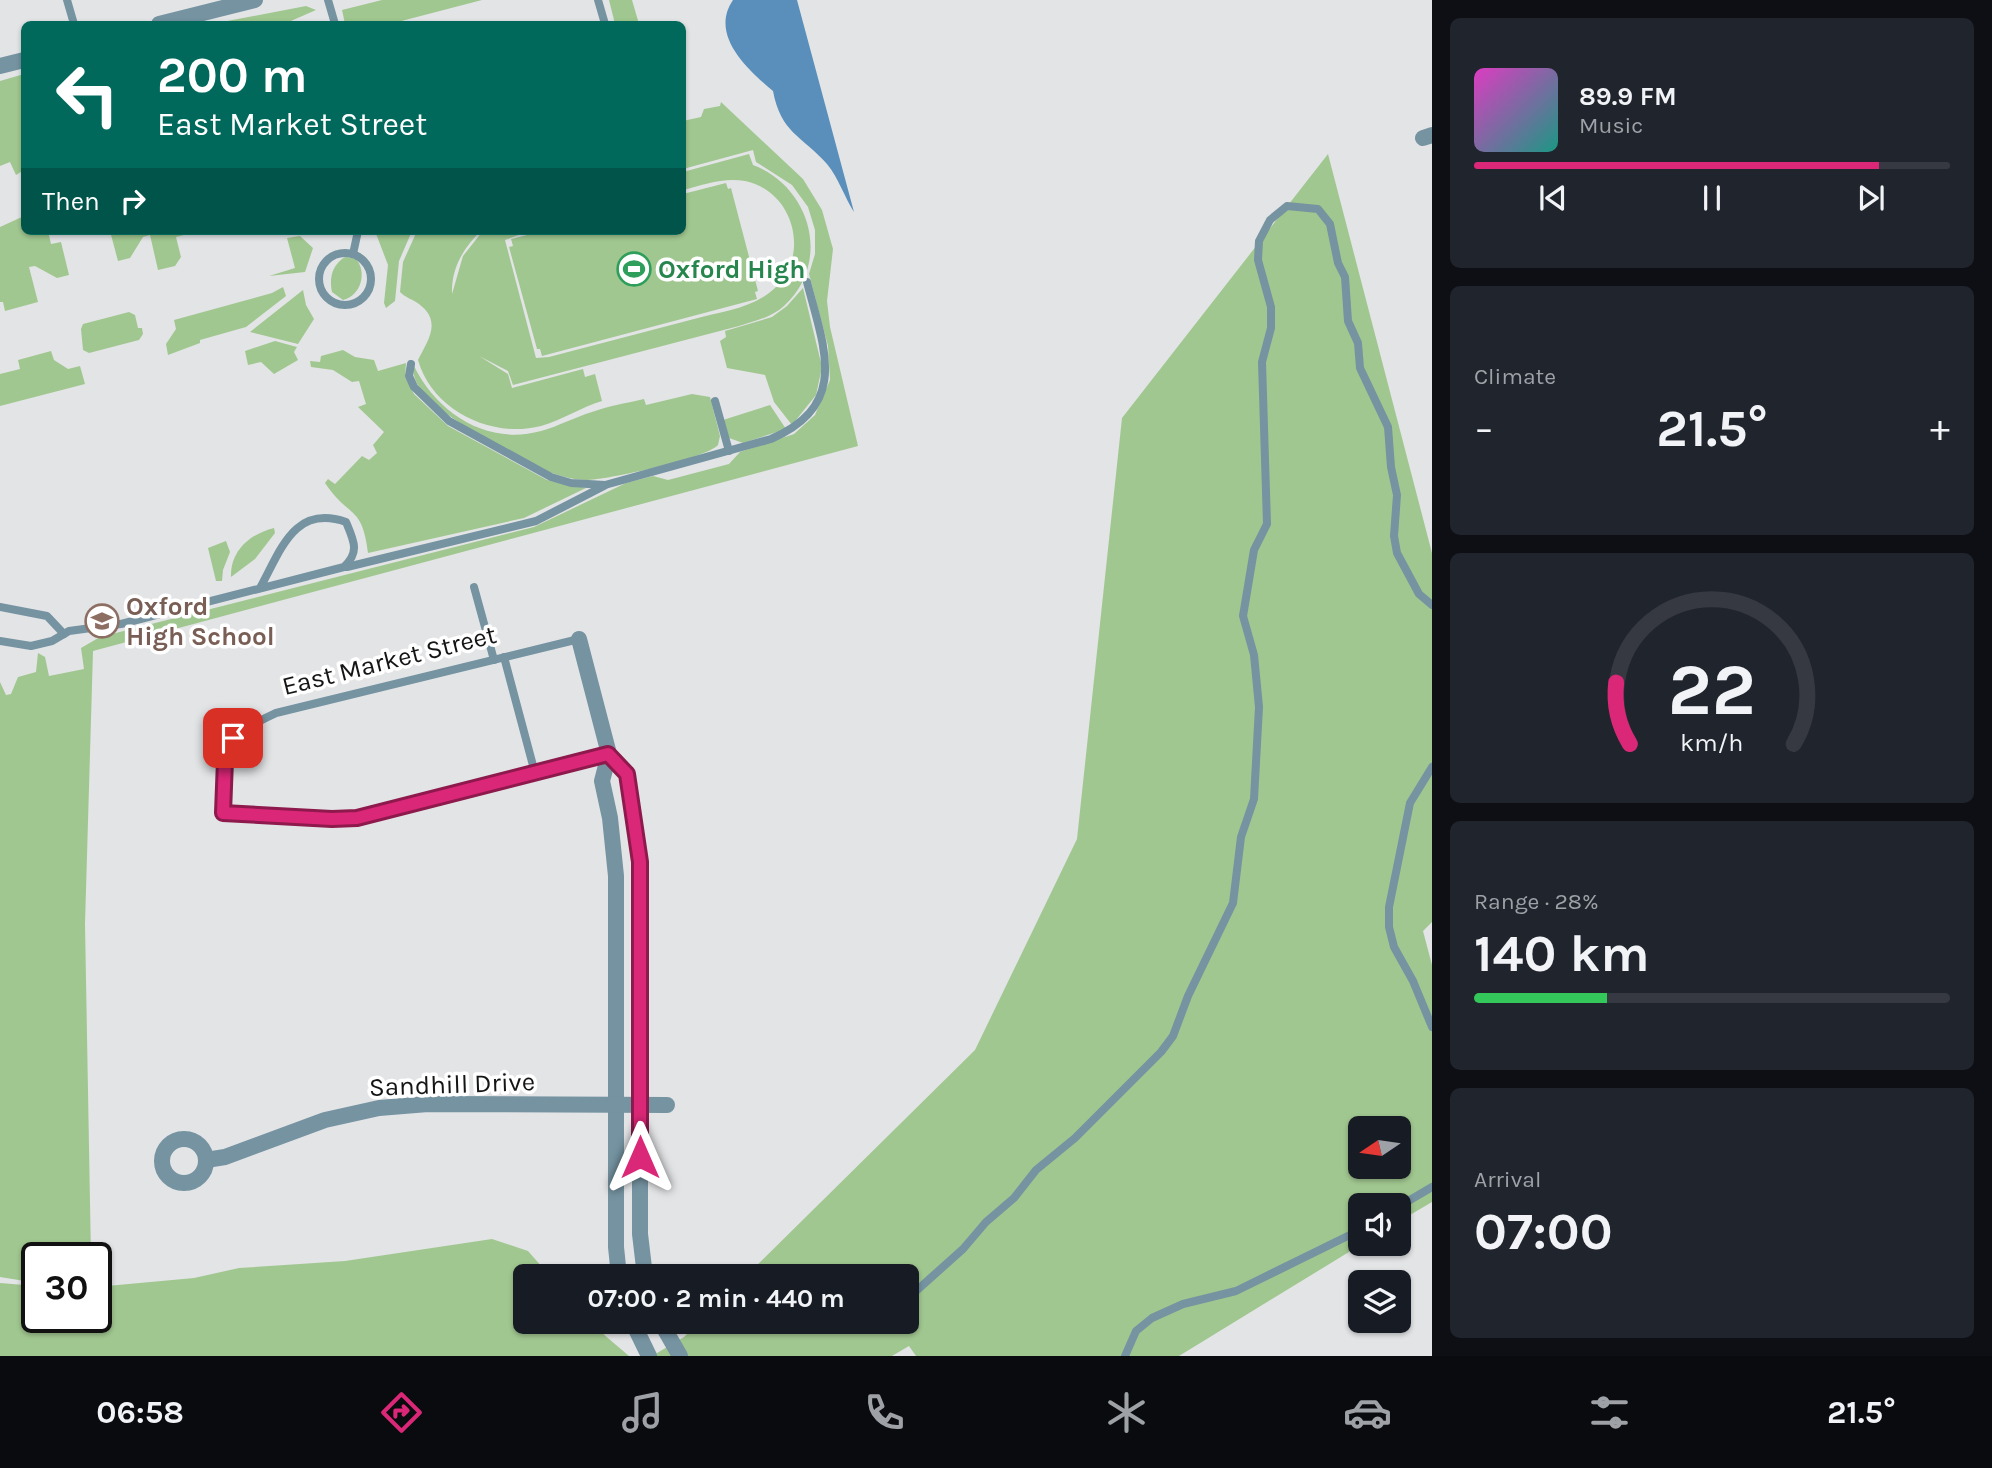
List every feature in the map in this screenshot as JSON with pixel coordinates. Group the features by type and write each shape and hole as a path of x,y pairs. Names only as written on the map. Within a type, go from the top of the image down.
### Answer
{"street":[{"path":"171,21 256,0"},
{"path":"0,66 21,61"},
{"name":"East Market Street","path":"579,639 608,754 602,781 614,847 618,1264"},
{"name":"East Market Street","path":"608,754 627,774 640,862 640,1234 644,1264"},
{"name":"Sandhill Drive","path":"206,1160 225,1157 325,1120 379,1108 428,1104 667,1105"},
{"path":"638,1334 649,1356"},
{"path":"667,1334 680,1356"}],"lane":[{"path":"67,0 73,21"},
{"path":"328,0 334,21"},
{"path":"598,0 604,21"},
{"path":"919,1289 964,1249 986,1222 1014,1198 1036,1170 1075,1138 1161,1052 1173,1036 1188,996 1233,903 1241,837 1254,799 1259,708 1254,655 1243,616 1254,550 1267,524 1262,362 1270,328 1271,307 1258,260 1259,241 1270,220 1287,206 1318,209 1330,225 1338,264 1345,277 1348,321 1358,343 1360,368 1388,427 1391,467 1397,495 1394,536 1397,553 1419,594 1432,606"},
{"path":"353,254 357,235"},
{"path":"335,254 353,254 367,264 370,272 369,290 357,303 340,306 325,297 318,281 319,273 322,265 335,254"},
{"path":"0,641 31,646 52,642 64,635 121,624 536,521 606,485 790,431 806,418 821,398 827,376 825,352 807,282"},
{"path":"411,363 410,376 414,387 449,421 551,477 571,483 606,485"},
{"path":"715,401 729,451"},
{"path":"260,588 287,539 306,520 328,516 346,522 355,544 354,558 344,567"},
{"path":"474,587 494,660"},
{"path":"0,607 47,616 64,635"},
{"name":"East Market Street","path":"579,639 276,713 253,723 233,738 225,760 223,813 357,818 608,754"},
{"path":"504,657 535,773"},
{"path":"1432,768 1410,803 1389,907 1389,927 1394,947 1413,981 1432,1027"},
{"path":"617,953 641,953"},
{"path":"1411,1199 1432,1186"},
{"path":"1125,1356 1136,1331 1152,1318 1184,1304 1236,1292 1348,1236"}],"green space":[{"path":"382,0 482,0 402,21 344,21 342,10"},
{"path":"609,0 632,0 638,21 614,21"},
{"path":"306,6 316,10 291,21 228,21"},
{"path":"21,75 21,172 16,175 10,162 0,166 0,81"},
{"path":"721,102 803,179 822,210 833,249 827,301 830,327 858,446 93,651 85,924 91,1242 21,1242 21,1280 0,1277 0,682 6,695 11,694 18,677 36,672 38,653 45,657 49,676 84,669 81,648 100,637 534,527 626,483 653,476 668,480 729,464 740,452 794,434 815,415 830,380 828,346 809,274 815,254 815,230 808,207 792,185 756,162 753,150 686,168 686,120 701,117 704,109 720,106"},
{"path":"749,154 753,165 773,176 789,190 801,208 808,227 811,248 808,268 799,288 784,306 763,318 739,326 513,385 508,371 479,356 508,374 512,388 583,369 585,377 595,374 602,401 541,426 522,429 484,424 466,417 436,393 425,378 418,360 431,332 430,318 419,304 400,292 403,262 415,235 477,235 459,260 452,294 463,256 480,235 518,235 505,240 536,358 549,357 743,306 769,293 782,280 791,264 793,230 787,213 777,199 763,188 745,181 714,182 686,189 686,171"},
{"path":"1328,154 1432,553 1432,922 1423,931 1432,965 1432,1202 1411,1214 1411,1193 1348,1193 1348,1253 1179,1356 916,1356 909,1346 892,1356 652,1356 687,1334 919,1334 919,1264 758,1264 975,1050 1077,839 1122,418"},
{"name":"Oxford High","path":"726,183 728,189 731,188 758,291 755,292 757,299 542,356 540,349 537,349 509,247 513,246 511,239 527,235 686,235 686,193"},
{"path":"21,217 21,235 49,235 51,244 61,242 69,275 57,278 35,266 29,267 38,302 5,311 3,302 0,302 0,227"},
{"path":"111,235 150,235 143,237 130,258 118,261"},
{"path":"150,235 184,235 176,237 181,257 175,266 158,270"},
{"path":"377,235 410,235 399,261 395,301 386,308 384,303 388,265"},
{"path":"300,236 313,248 305,272 269,276 295,268 287,238"},
{"path":"345,257 355,258 362,276 354,294 343,300 332,292 331,282 334,268"},
{"path":"283,287 286,296 246,327 200,340 200,343 168,355 166,344 176,329 174,320 272,293"},
{"path":"803,288 822,367 816,395 792,425 774,402 765,375 727,368 720,341 726,337 725,331 772,317 787,306"},
{"path":"303,290 306,305 314,319 298,344 250,332"},
{"path":"129,312 135,315 138,328 142,328 143,334 139,340 89,353 83,350 83,324"},
{"path":"275,341 297,347 294,352 298,360 274,374 261,362 248,365 245,351"},
{"path":"343,350 355,357 374,360 378,371 406,363 405,377 414,394 448,426 547,480 586,488 524,518 368,553 358,519 325,483 328,479 335,484 362,456 369,460 377,453 373,445 384,432 358,407 366,404 359,381 352,382 333,370 311,367 310,361 320,362 321,356"},
{"path":"51,351 54,360 68,369 80,366 85,384 0,406 0,374 20,369 18,360"},
{"path":"414,366 436,398 450,411 466,422 502,434 541,431 598,410 644,399 646,405 692,394 710,397 720,436 718,445 696,456 634,472 586,480 567,477 549,472 514,454 445,412 427,397 416,381"},
{"path":"770,405 786,429 743,443 729,438 723,420"},
{"path":"274,528 275,533 255,559 231,577 234,559 243,545"},
{"path":"226,541 230,552 222,581 216,581 208,548"},
{"path":"492,1239 528,1251 539,1264 513,1264 513,1334 603,1334 629,1356 0,1356 0,1283 21,1285 21,1333 112,1333 112,1286 194,1278 239,1268 345,1261"}],"water":[{"path":"733,0 797,0 854,212 831,169 787,125 781,116 773,91 753,73 735,51 726,26 727,13"}],"place":[{"name":"Oxford High","path":"634,269"},
{"name":"Oxford High School","path":"102,621"}],"route":[{"path":"233,738 225,760 223,813 332,819 382,813 608,754 627,774 640,862 640,1157"}]}
